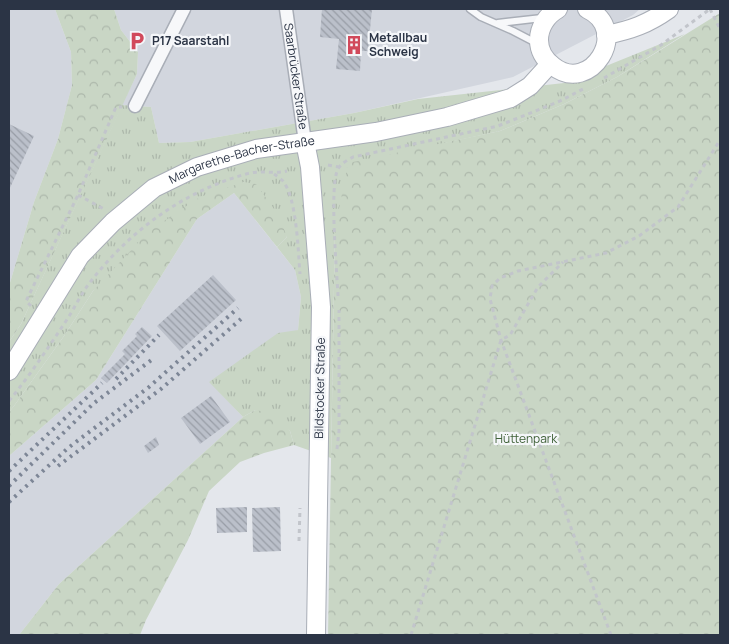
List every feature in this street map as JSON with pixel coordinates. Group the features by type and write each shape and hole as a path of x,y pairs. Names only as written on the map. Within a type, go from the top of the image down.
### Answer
{"main road":[{"path":"553,13 540,30 540,45 543,56 556,69 572,73 590,69 602,57 606,48 606,35 602,23 589,9"},
{"path":"606,35 632,30 652,21 669,9"},
{"name":"Margarethe-Bacher-Straße","path":"9,371 80,256 120,217 154,188 197,167 256,149 376,132 447,117 511,98 530,86 550,64"},
{"name":"Bildstocker Straße","path":"305,142 310,167 321,307 316,635"}],"street":[{"path":"135,106 184,9"},
{"name":"Saarbrücker Straße","path":"286,9 305,142"}],"lane":[{"path":"470,9 481,17 540,45"},
{"path":"496,23 522,21 553,13"}],"path":[{"path":"599,81 661,45 710,9 720,29"},
{"path":"339,299 334,203 335,176 339,167 353,157 498,126 560,101 591,85"},
{"path":"42,316 26,301 78,195 116,108 135,106"},
{"path":"611,635 502,340 490,299 492,286 500,278 518,271 606,253 639,236 678,207 719,143"},
{"path":"328,165 339,167"},
{"path":"274,174 287,171"},
{"path":"9,401 28,378 88,285 124,244 152,219 184,198 215,184 248,173 267,172 274,174 283,182 294,212 301,280"},
{"path":"78,195 120,217"},
{"path":"411,635 502,340 510,334 538,287 564,262"},
{"path":"336,457 339,431 339,309"},
{"path":"299,548 300,499"}],"shaded area":[{"path":"9,9 55,9 71,52 72,85 58,139 34,202 9,286"},
{"path":"114,9 640,9 633,15 513,77 354,113 190,142 159,143 151,107 122,105 137,74 138,52 121,30"},
{"path":"234,193 295,270 301,297 298,330 210,382 243,417 59,584 19,635 9,635 9,456 96,380 197,219"}],"green space":[{"path":"55,9 114,9 121,30 138,52 137,74 21,324 9,342 9,286 34,202 58,139 72,85 71,52"},
{"name":"Hüttenpark","path":"720,13 720,635 328,635 335,229 348,163 500,131 564,104 617,77"},
{"path":"685,34 617,77 564,104 500,131 445,143 335,229 331,458 294,445 290,431 255,410 243,417 209,382 278,333 298,330 301,297 295,270 277,247 287,237 244,182 93,291 64,336 9,412 9,342 21,324 122,105 151,107 159,143 190,142 354,113 418,99 564,83"},
{"path":"244,182 256,184 279,216 287,237 277,247 234,193 197,219 96,380 9,456 9,412 64,336 93,291 149,231 200,197"},
{"path":"255,410 271,413 290,431 294,445 240,462 209,491 188,540 140,635 19,635 59,584 243,417"}],"building":[{"name":"Metallbau Schweig","path":"322,9 372,9 368,51 361,51 360,71 336,69 339,39 320,37"},
{"path":"9,124 34,136 9,190"},
{"path":"213,275 236,300 180,351 157,326"},
{"path":"142,327 152,336 107,383 101,378 125,354 122,351 137,336 135,334"},
{"path":"211,396 230,422 200,444 181,418"},
{"path":"156,437 159,445 148,453 144,446"},
{"path":"247,507 247,532 217,533 216,508"},
{"path":"280,507 281,551 253,552 252,508"}],"railway":[{"path":"9,502 68,448 149,387 238,308"},
{"path":"58,466 161,389 241,319"},
{"path":"116,379 159,335"},
{"path":"9,486 94,403 154,358"},
{"path":"9,471 102,383"}],"place":[{"name":"P17 Saarstahl","path":"137,41"},
{"name":"Metallbau Schweig","path":"354,45"}]}
